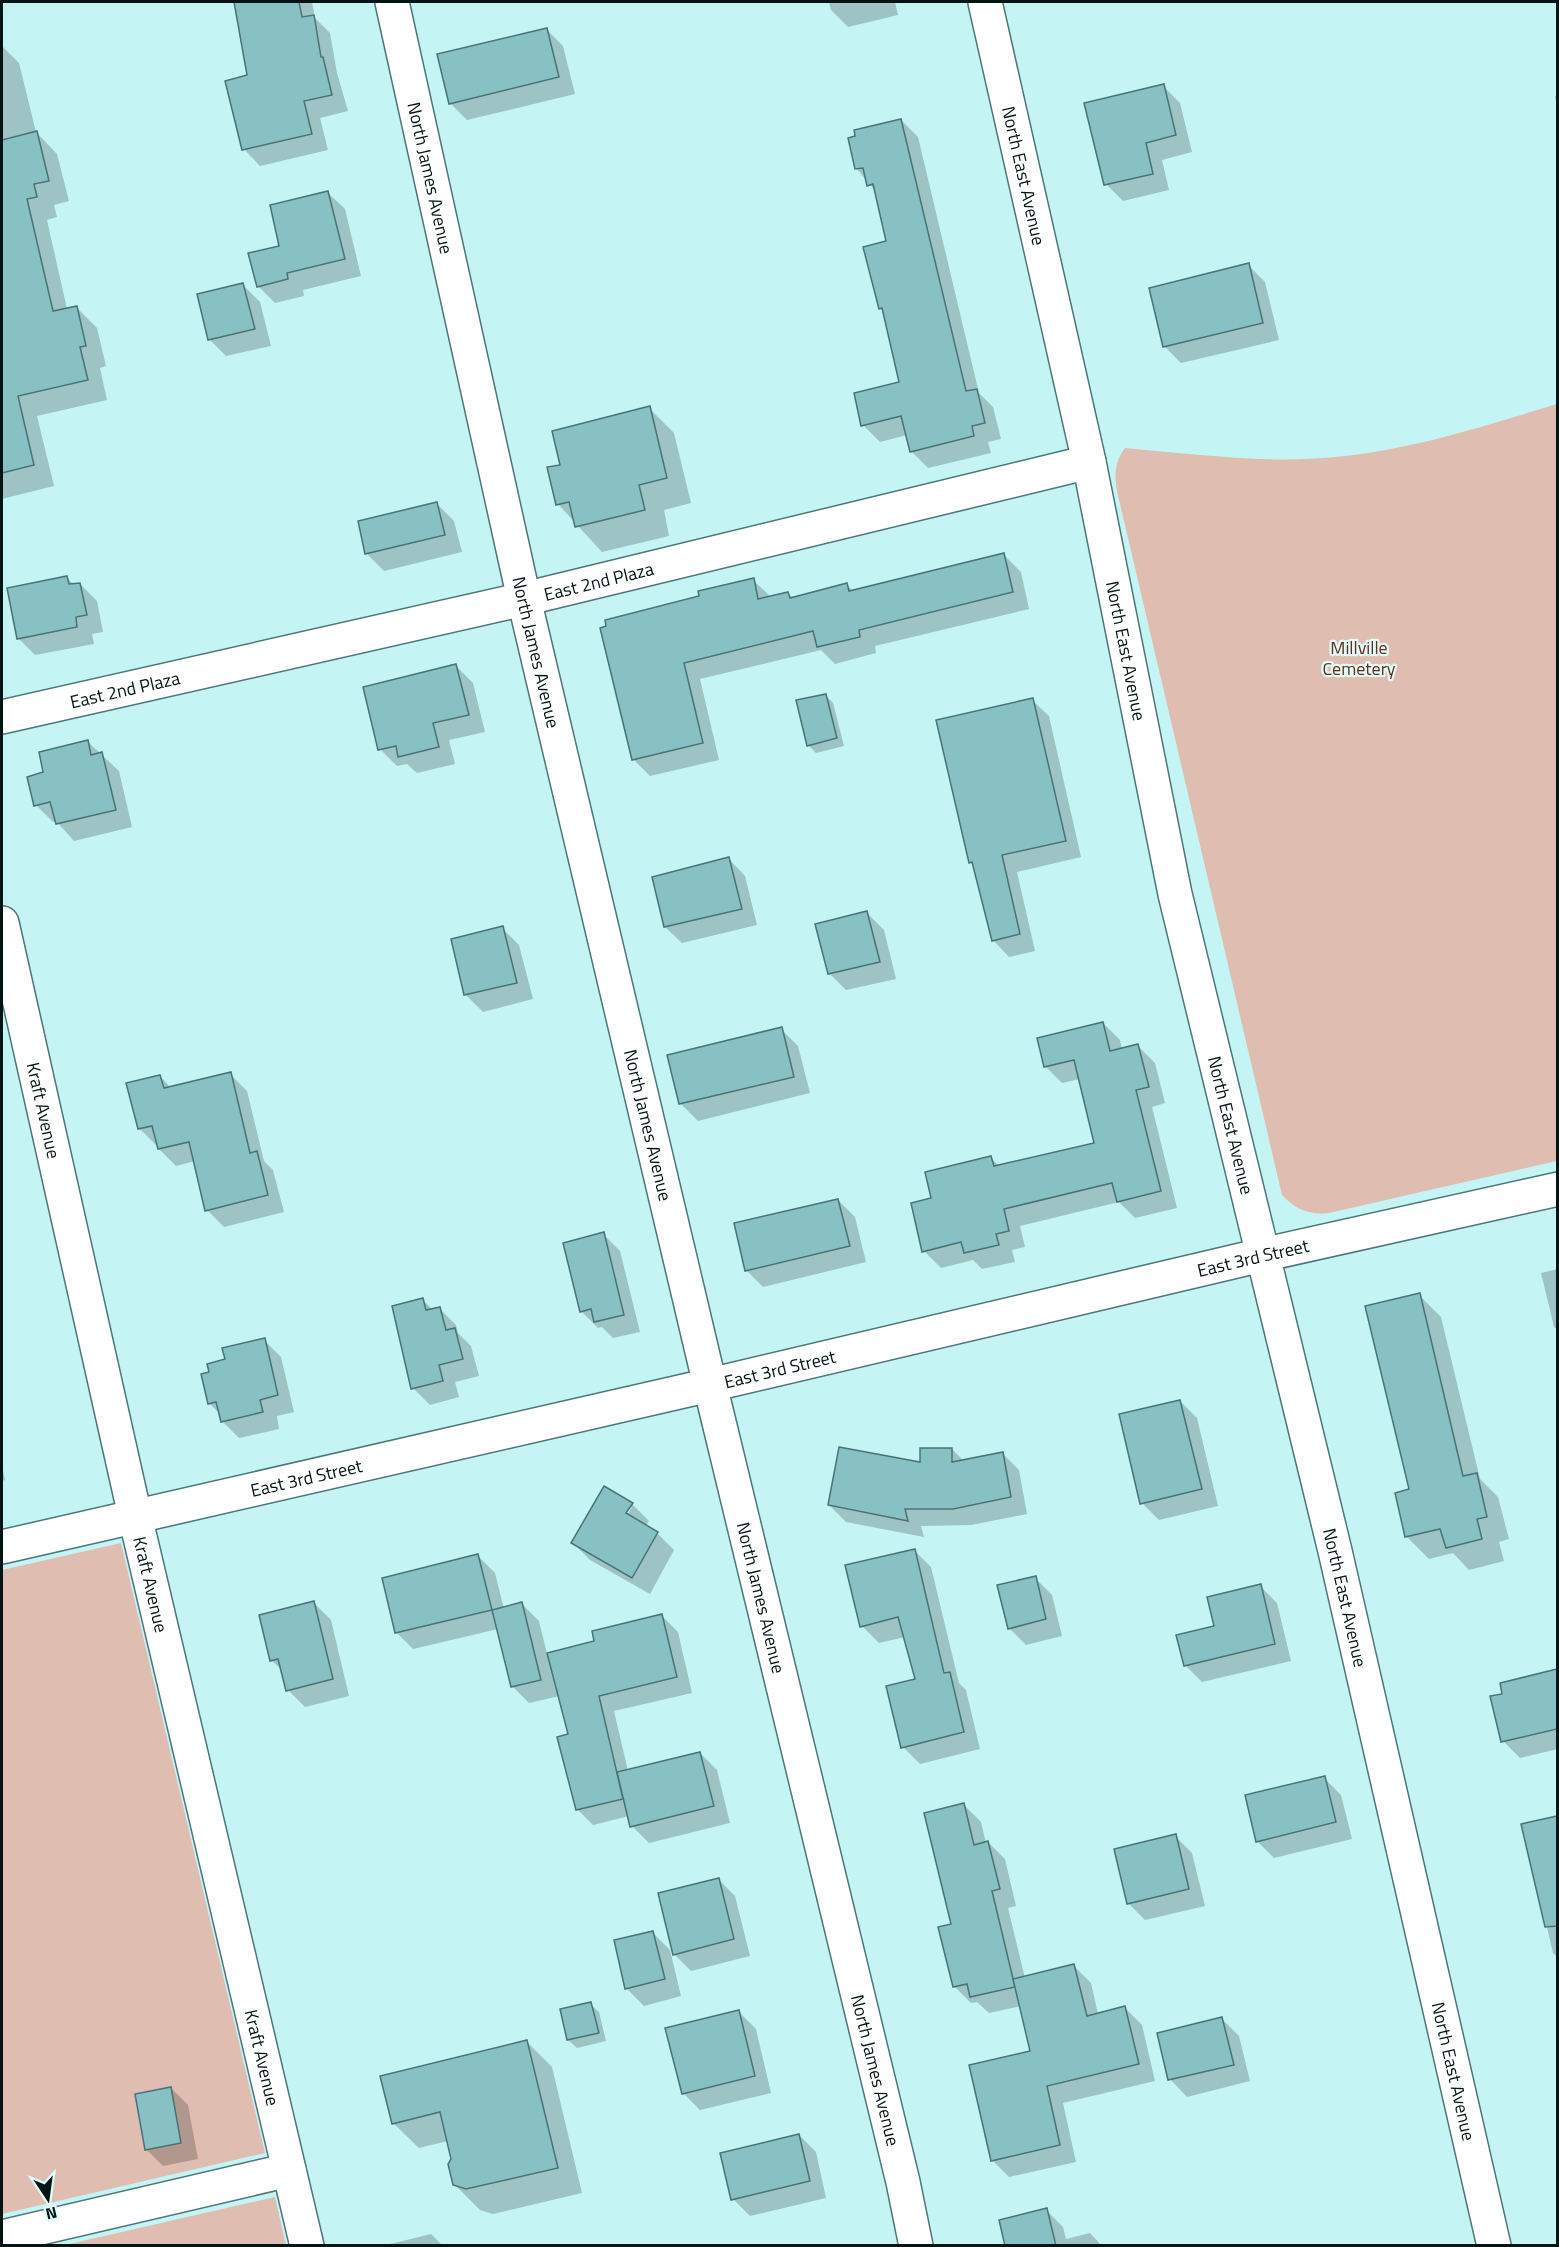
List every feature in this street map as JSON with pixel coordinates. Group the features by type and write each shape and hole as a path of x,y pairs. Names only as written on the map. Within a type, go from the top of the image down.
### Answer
{"street":[{"name":"North James Avenue","path":"392,2 524,599 710,1385 903,2182 916,2246"},
{"name":"North East Avenue","path":"985,2 1089,462 1175,894 1335,1551 1494,2246"},
{"name":"East 2nd Plaza","path":"2,717 524,599 1089,462"},
{"name":"Kraft Avenue","path":"2,923 135,1516 307,2246"},
{"name":"East 3rd Street","path":"2,1547 710,1385 1262,1255 1557,1189"},
{"path":"2,2237 289,2170"}],"green space":[{"name":"Millville Cemetery","path":"1557,404 1557,1161 1329,1213 1303,1210 1282,1195 1117,491 1117,463 1125,448 1257,459 1310,459 1363,454 1448,436"},
{"path":"121,1543 265,2153 2,2214 2,1570"},
{"path":"275,2197 286,2245 65,2245"}],"building":[{"path":"234,2 299,2 302,17 314,15 321,57 323,57 332,95 304,101 312,134 242,150 225,81 247,75"},
{"path":"547,28 559,77 449,104 437,54"},
{"path":"1164,84 1176,135 1146,143 1153,174 1104,185 1084,103"},
{"path":"901,119 966,391 977,389 985,423 972,426 974,436 910,452 901,416 861,426 854,393 899,382 882,308 879,309 863,247 886,241 873,184 867,186 863,168 855,169 848,138 855,136 854,130"},
{"path":"37,131 49,181 34,184 37,197 27,199 53,311 77,306 86,346 80,347 88,380 18,396 34,465 2,473 2,140"},
{"path":"328,191 345,259 287,273 288,279 257,287 248,253 279,246 270,205"},
{"path":"1249,263 1263,323 1163,347 1149,288"},
{"path":"243,283 255,329 208,340 197,294"},
{"path":"650,406 667,478 639,485 645,510 575,527 569,502 556,505 547,467 560,465 552,431"},
{"path":"437,502 445,535 365,554 358,521"},
{"path":"1004,553 1013,592 859,630 860,637 817,647 813,631 684,663 703,743 632,760 600,628 606,626 605,620 699,596 698,591 754,578 758,599 788,592 790,598 847,583 849,591"},
{"path":"67,576 69,584 80,583 87,615 76,617 77,627 17,639 7,588"},
{"path":"456,664 469,715 433,723 439,747 398,757 396,746 378,750 363,687"},
{"path":"826,694 837,738 807,746 796,700"},
{"path":"1033,698 1066,841 1002,855 1020,934 992,941 972,862 969,863 936,720"},
{"path":"88,740 91,755 102,752 116,810 56,824 50,802 34,806 27,777 43,772 39,752"},
{"path":"729,857 742,909 664,927 652,877"},
{"path":"867,911 880,962 828,974 815,924"},
{"path":"503,926 517,983 464,995 451,939"},
{"path":"1103,1022 1110,1051 1138,1044 1149,1087 1136,1090 1161,1191 1117,1202 1112,1183 1004,1209 1009,1231 996,1234 999,1245 964,1253 961,1242 922,1252 911,1203 931,1198 925,1172 991,1156 994,1166 1094,1143 1074,1060 1044,1067 1037,1038"},
{"path":"782,1027 794,1077 679,1104 667,1055"},
{"path":"231,1072 250,1153 257,1151 268,1195 205,1211 189,1142 158,1149 152,1126 138,1129 126,1083 160,1075 164,1088"},
{"path":"838,1199 850,1246 745,1271 734,1223"},
{"path":"604,1232 624,1315 594,1322 591,1309 580,1312 563,1243"},
{"path":"1420,1293 1463,1476 1477,1473 1487,1517 1477,1519 1482,1539 1446,1548 1440,1529 1405,1537 1395,1493 1409,1489 1365,1306"},
{"path":"423,1298 426,1310 440,1307 446,1330 455,1328 463,1359 439,1365 443,1381 411,1389 392,1306"},
{"path":"265,1338 278,1395 260,1400 263,1412 221,1422 216,1402 208,1404 201,1374 209,1372 207,1364 225,1359 222,1348"},
{"path":"1180,1400 1202,1489 1140,1504 1119,1414"},
{"path":"839,1447 920,1462 920,1448 952,1448 952,1462 1003,1452 1011,1497 953,1509 905,1509 908,1521 828,1505"},
{"path":"604,1486 633,1503 626,1513 658,1532 632,1578 571,1543"},
{"path":"915,1549 944,1673 950,1672 964,1732 901,1748 886,1686 915,1679 898,1617 860,1627 845,1565"},
{"path":"478,1554 492,1610 395,1633 382,1578"},
{"path":"1036,1576 1046,1619 1008,1629 997,1585"},
{"path":"1261,1584 1275,1644 1184,1666 1176,1635 1214,1626 1207,1597"},
{"path":"314,1601 333,1679 286,1691 278,1659 270,1661 259,1615"},
{"path":"522,1602 541,1680 511,1687 492,1610"},
{"path":"662,1614 677,1677 599,1696 623,1799 576,1810 557,1737 568,1734 547,1653 594,1641 592,1631"},
{"path":"1557,1669 1557,1729 1501,1742 1490,1696 1502,1694 1500,1683"},
{"path":"700,1752 714,1806 630,1827 617,1772"},
{"path":"1325,1776 1336,1822 1256,1842 1245,1795"},
{"path":"964,1803 974,1845 988,1841 1000,1889 992,1891 1015,1987 970,1997 967,1984 953,1987 938,1927 951,1924 924,1813"},
{"path":"1557,1816 1557,1926 1545,1927 1521,1824"},
{"path":"1176,1834 1189,1889 1127,1904 1114,1849"},
{"path":"719,1878 734,1939 673,1955 658,1893"},
{"path":"653,1931 665,1979 625,1989 614,1940"},
{"path":"1074,1964 1087,2016 1125,2006 1139,2064 1047,2086 1060,2145 991,2161 969,2065 1030,2051 1013,1979"},
{"path":"591,2002 599,2033 567,2040 560,2009"},
{"path":"739,2010 755,2076 682,2094 665,2028"},
{"path":"1222,2017 1234,2065 1168,2080 1157,2033"},
{"path":"527,2040 558,2168 466,2189 453,2185 448,2164 451,2159 440,2112 392,2124 380,2076"},
{"path":"171,2087 181,2143 145,2150 135,2094"},
{"path":"799,2134 810,2181 731,2200 720,2153"},
{"path":"1047,2208 1056,2246 1005,2246 999,2220"}]}
